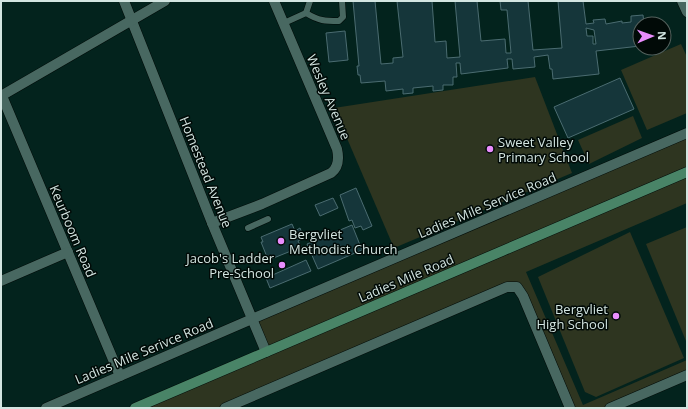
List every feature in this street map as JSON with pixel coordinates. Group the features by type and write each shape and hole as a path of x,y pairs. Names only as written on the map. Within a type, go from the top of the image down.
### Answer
{"main road":[{"name":"Ladies Mile Road","path":"135,408 687,172"}],"street":[{"name":"Homestead Avenue","path":"124,1 212,223 266,352"},
{"path":"1,96 165,1"},
{"name":"Wesley Avenue","path":"212,223 262,204 331,173 337,166 337,149 274,1"},
{"path":"682,1 687,12"},
{"name":"Keurboom Road","path":"1,96 120,376"},
{"name":"Ladies Mile Service Road","path":"252,319 687,133"},
{"path":"1,281 68,252"},
{"path":"225,408 507,287 517,287 523,296 570,408"},
{"name":"Ladies Mile Serivce Road","path":"46,408 252,319"},
{"path":"610,408 687,375"}],"lane":[{"path":"284,23 306,13 310,1"},
{"path":"306,13 322,21 339,21 343,17 342,1"},
{"path":"248,228 268,219"}],"green space":[{"path":"681,44 687,57 687,113 647,130 621,70 653,56 672,56 672,48"},
{"path":"535,77 572,173 394,248 334,108"},
{"path":"633,116 642,138 589,164 578,140"},
{"path":"687,133 687,203 526,272 583,405 687,360 687,375 610,408 570,408 517,287 225,408 135,408 266,352 252,319"},
{"path":"687,227 687,341 686,341 646,244"},
{"name":"Bergvliet High School","path":"630,232 684,358 596,397 585,392 538,277"}],"building":[{"path":"353,1 375,1 381,64 393,63 393,58 403,57 397,1 432,1 435,42 446,41 447,58 460,57 455,1 477,1 481,41 505,39 506,53 511,53 507,10 501,10 500,1 528,1 533,50 562,48 558,1 583,1 586,24 594,23 593,20 605,19 606,24 622,21 622,23 631,22 631,16 643,15 632,16 632,47 596,51 599,74 553,79 548,55 534,57 535,67 513,69 512,59 507,59 508,68 461,74 460,63 456,63 457,77 453,77 453,85 443,85 443,90 433,91 433,86 413,88 413,93 403,94 403,89 386,91 385,81 361,83 357,66 359,66","holes":["586,28 594,30 596,44 593,44 593,36 587,36"]},
{"path":"345,31 348,60 329,62 326,33"},
{"path":"620,78 634,109 568,138 554,107"},
{"path":"356,188 372,226 363,230 361,226 355,228 352,220 349,221 340,195"},
{"path":"333,198 338,208 320,216 315,205"},
{"name":"Bergvliet Methodist Church","path":"292,224 295,231 300,228 304,238 298,241 301,247 271,259 270,255 267,257 261,242 263,242 261,237"},
{"path":"352,225 362,250 318,269 307,244"},
{"path":"306,260 311,271 270,288 266,278"}],"place":[{"name":"Sweet Valley Primary School","path":"490,149"},
{"name":"Bergvliet Methodist Church","path":"281,241"},
{"name":"Jacob's Ladder Pre-School","path":"282,265"},
{"name":"Bergvliet High School","path":"616,316"}]}
